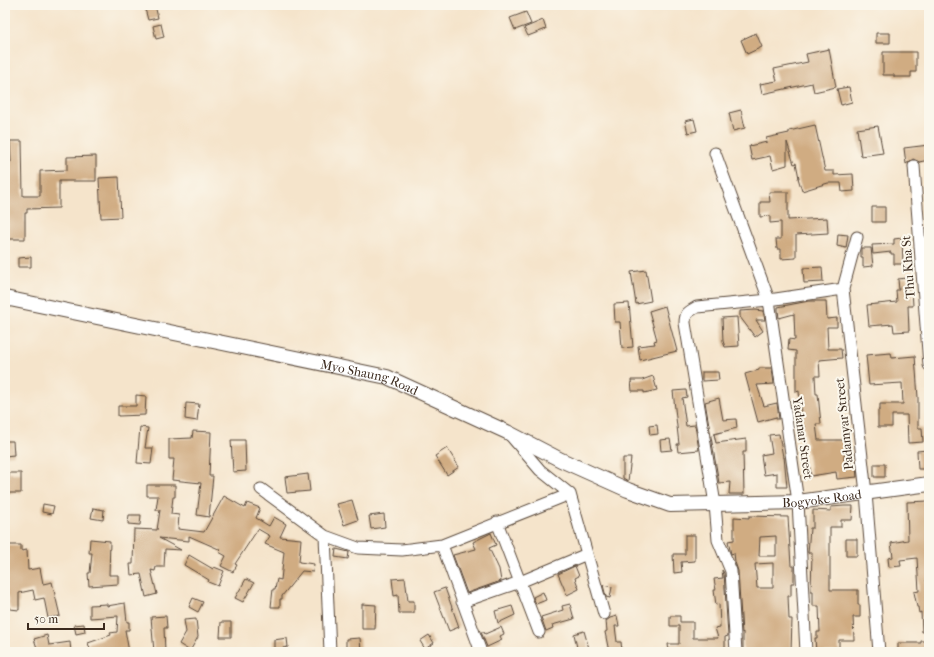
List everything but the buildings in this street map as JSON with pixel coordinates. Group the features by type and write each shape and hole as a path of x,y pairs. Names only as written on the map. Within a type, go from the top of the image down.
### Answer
{"street":[{"name":"Yadanar Street","path":"715,153 769,300 798,502 806,652"},
{"name":"Thu Kha St","path":"914,166 924,229 929,365"},
{"path":"736,652 731,571 718,540 715,504 685,316 697,307 769,300 843,289 857,237"},
{"name":"Padamyar Street","path":"843,289 866,493 879,652"},
{"name":"Myo Shaung Road","path":"5,298 387,377 506,432 561,460 628,490 670,505 715,504"},
{"path":"506,432 540,470 570,494 604,614"},
{"name":"Bogyoke Road","path":"715,504 798,502 929,484"},
{"path":"261,489 324,536 358,548 402,550 442,545 570,494"},
{"path":"497,522 539,632"},
{"path":"324,536 330,652"},
{"path":"442,545 481,652"},
{"path":"462,602 520,582 587,554"}]}
